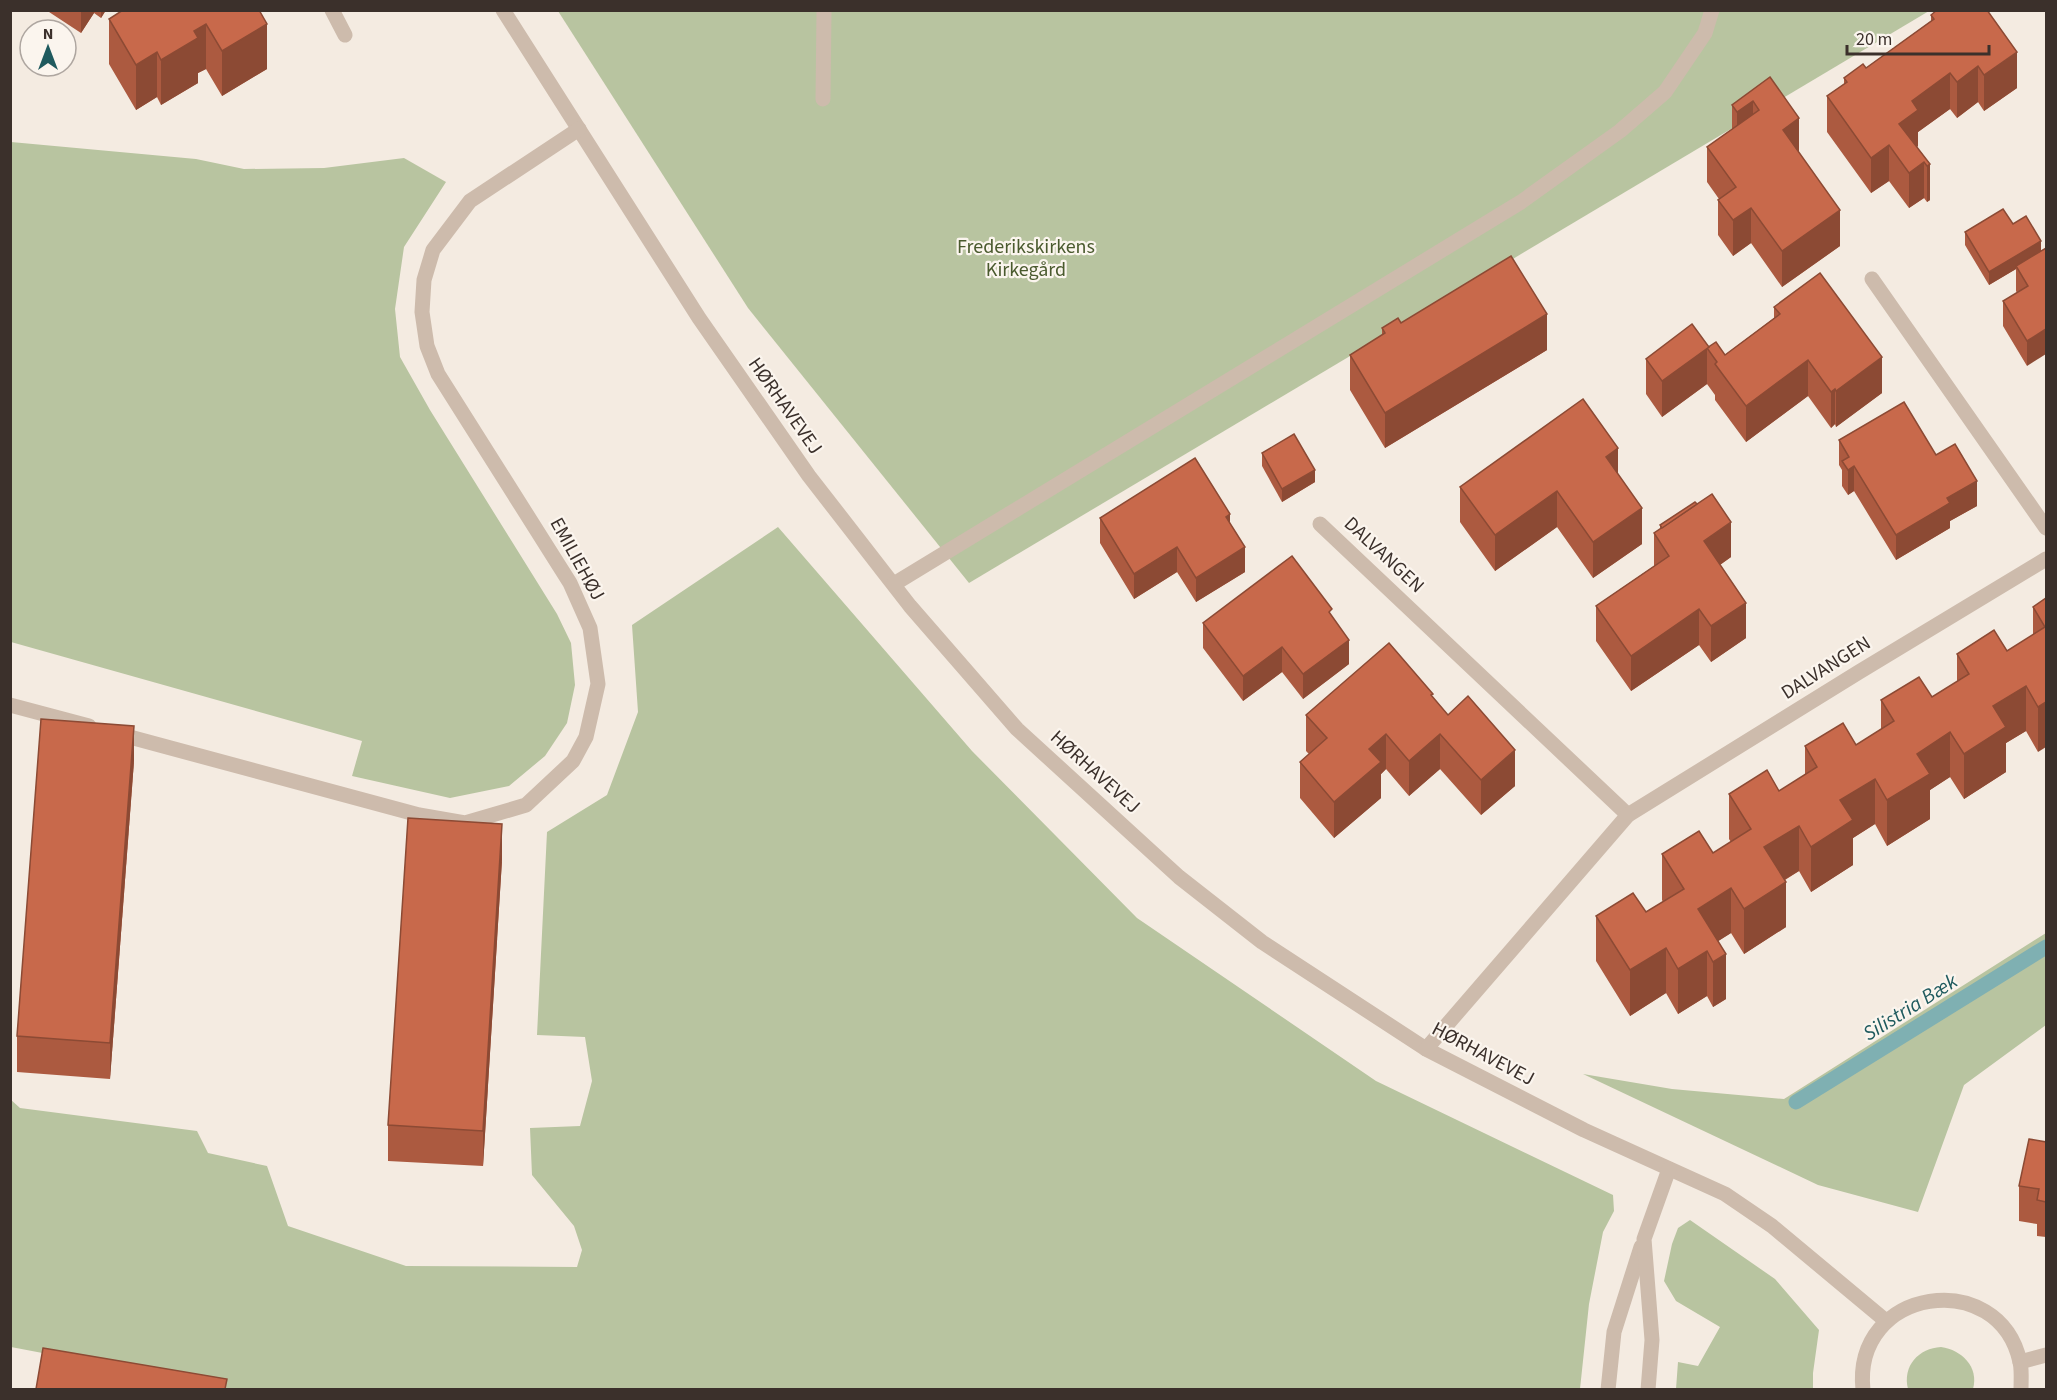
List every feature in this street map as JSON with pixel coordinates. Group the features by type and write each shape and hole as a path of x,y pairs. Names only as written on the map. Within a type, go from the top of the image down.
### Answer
{"street":[{"path":"332,10 345,35"},
{"name":"HØRHAVEVEJ","path":"503,10 699,318 809,476 894,584 1017,729 1179,877 1262,942 1426,1049 1575,1126 1725,1194 1772,1226 1886,1321"},
{"path":"824,10 824,99"},
{"path":"894,584 1521,202 1620,130 1665,92 1705,33 1712,10"},
{"name":"EMILIEHØJ","path":"10,705 419,815 465,823 526,805 573,760 586,738 597,684 590,628 570,583 438,374 427,346 422,312 423,280 433,250 470,201 579,129"},
{"path":"1872,279 2046,528"},
{"name":"DALVANGEN","path":"1320,524 1628,814"},
{"name":"DALVANGEN","path":"1426,1049 1628,814 2046,559"},
{"path":"1608,1389 1614,1332 1669,1169"},
{"path":"1644,1239 1652,1340 1648,1389"},
{"path":"1863,1389 1863,1364 1872,1340 1886,1321 1910,1305 1937,1299 1965,1302 1990,1315 2010,1336 2020,1362 2021,1389"},
{"path":"2020,1362 2046,1355"}],"green space":[{"name":"Frederikskirkens Kirkegård","path":"558,11 1929,11 969,583 748,308"},
{"path":"11,142 196,159 244,169 324,168 404,158 446,182 404,247 395,309 400,357 430,410 557,614 571,643 575,685 567,723 545,756 509,786 450,798 352,776 362,741 11,642"},
{"path":"778,527 972,751 1137,918 1376,1081 1613,1195 1614,1211 1603,1232 1589,1304 1580,1389 231,1389 11,1347 10,1099 20,1108 197,1131 208,1153 267,1166 288,1226 406,1266 577,1267 582,1250 574,1226 532,1175 530,1128 580,1126 592,1081 585,1037 537,1035 547,832 607,795 638,712 632,625"},
{"path":"2046,933 2046,1025 1964,1085 1918,1212 1818,1185 1583,1074 1672,1089 1784,1099"},
{"path":"1690,1220 1775,1279 1819,1330 1813,1389 1676,1389 1678,1362 1698,1366 1720,1327 1676,1301 1664,1281 1678,1228"},
{"path":"1941,1347 1956,1352 1967,1361 1973,1374 1973,1389 1908,1389 1908,1373 1914,1360 1926,1351"}],"building":[{"path":"123,10 259,10 267,24 222,51 206,24 194,31 198,38 161,60 157,52 136,65 109,19"},
{"path":"1937,10 1987,10 2017,52 1984,75 1978,66 1957,82 1950,73 1912,101 1918,110 1899,124 1930,164 1927,166 1924,162 1909,173 1889,145 1871,158 1827,96 1847,82 1844,78 1863,64 1866,68 1934,19 1931,15"},
{"path":"1770,77 1799,118 1783,130 1840,210 1782,251 1751,208 1733,220 1718,200 1736,187 1707,147 1759,110 1753,101 1737,112 1732,105"},
{"path":"2003,209 2013,224 2026,216 2041,241 1989,272 1965,232"},
{"path":"2046,248 2046,329 2027,341 2003,301 2028,286 2016,266"},
{"path":"1511,256 1547,314 1385,413 1350,355 1385,333 1382,328 1398,318 1401,323"},
{"path":"1820,273 1882,357 1836,391 1835,389 1831,392 1808,360 1746,406 1715,364 1717,362 1707,348 1716,342 1725,355 1780,314 1774,307"},
{"path":"1692,324 1709,347 1662,381 1646,359"},
{"path":"1583,399 1618,448 1606,457 1642,508 1593,542 1557,491 1495,535 1460,487"},
{"path":"1904,402 1936,455 1955,444 1977,481 1947,498 1950,503 1896,535 1854,466 1848,470 1842,461 1849,457 1839,440"},
{"path":"1294,434 1315,470 1282,489 1262,453"},
{"path":"1195,458 1230,514 1226,517 1245,547 1196,578 1177,547 1134,574 1100,518"},
{"path":"1712,494 1731,522 1704,541 1746,603 1711,626 1699,609 1631,656 1596,606 1669,556 1654,533"},
{"path":"1695,502 1697,504 1662,528 1660,525"},
{"path":"1292,556 1332,609 1329,612 1349,640 1303,674 1282,647 1243,676 1203,623"},
{"path":"2046,598 2046,702 2038,707 2026,686 1993,706 2006,727 1964,754 1950,732 1917,754 1930,774 1887,800 1875,779 1840,800 1853,820 1811,847 1799,826 1764,847 1786,882 1744,909 1731,888 1698,909 1726,954 1713,962 1707,951 1678,969 1666,948 1630,970 1596,916 1633,893 1646,912 1684,889 1662,854 1699,831 1713,853 1751,829 1729,794 1767,770 1779,791 1817,767 1805,746 1843,723 1856,745 1894,721 1881,700 1919,677 1932,697 1969,674 1957,654 1994,630 2007,651 2045,627 2033,607"},
{"path":"1389,643 1448,715 1468,696 1515,750 1481,780 1440,734 1409,761 1386,734 1369,749 1381,762 1334,802 1300,762 1327,738 1306,715"},
{"path":"41,719 134,726 110,1043 17,1036"},
{"path":"408,818 502,824 483,1131 388,1125"},
{"path":"2029,1139 2046,1142 2046,1202 2037,1200 2039,1189 2019,1186"},
{"path":"43,1348 227,1379 225,1389 36,1389"}],"waterway":[{"name":"Silistria Bæk","path":"1796,1102 2046,947"}]}
